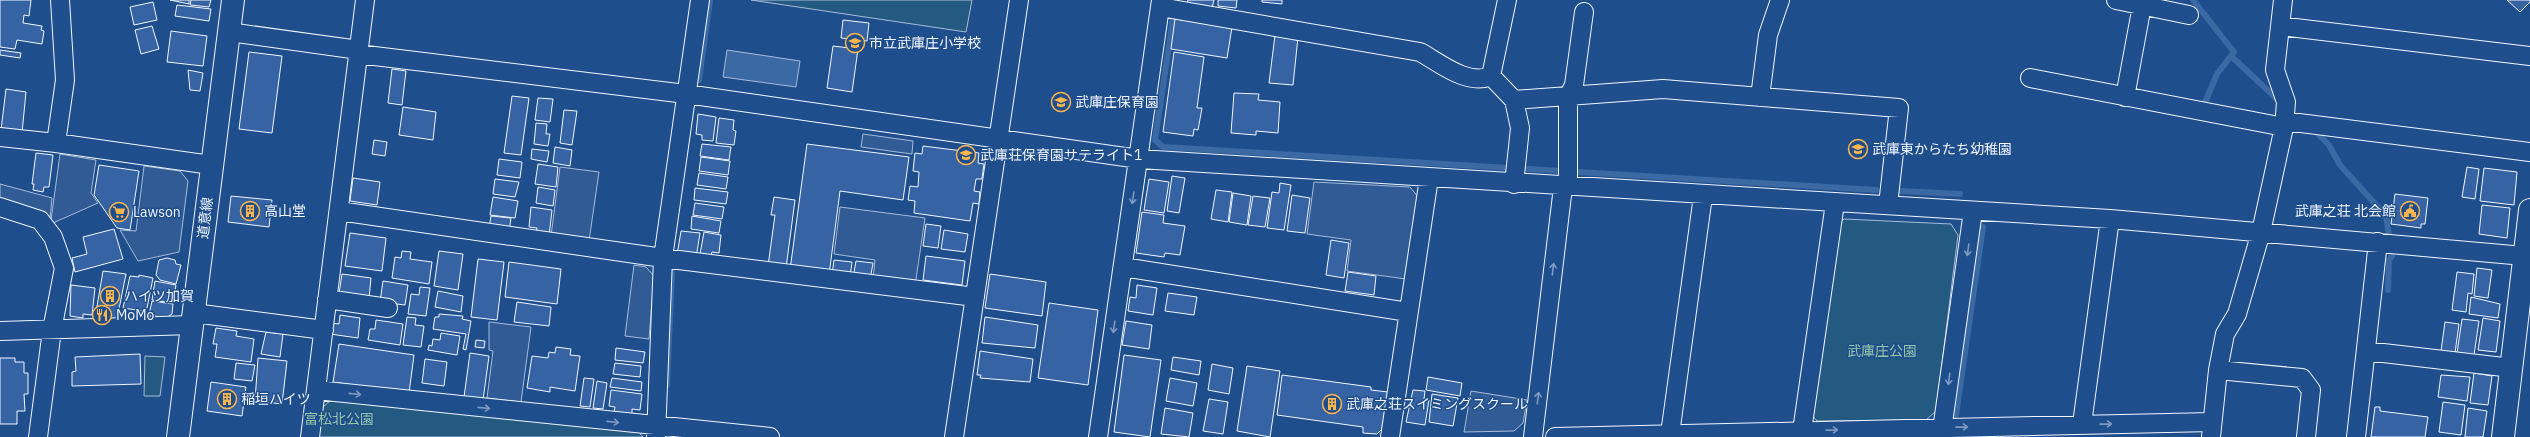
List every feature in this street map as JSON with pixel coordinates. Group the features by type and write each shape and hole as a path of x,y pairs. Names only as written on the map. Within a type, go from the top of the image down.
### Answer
{"street":[{"path":"56,143 65,80 60,0"},
{"name":"道意線","path":"178,437 211,165 233,0"},
{"path":"310,437 365,0"},
{"path":"661,429 663,258 700,0"},
{"path":"954,437 1018,0"},
{"path":"1491,76 1507,0"},
{"path":"1760,97 1768,35 1780,0"},
{"path":"2116,0 2142,3 2189,15"},
{"path":"1555,437 1802,430 1942,432 2082,424 2212,430 2218,370 2225,334 2237,314 2261,232 2284,124 2286,102 2276,70 2283,0"},
{"path":"2125,96 2142,3"},
{"path":"1098,437 1160,4 1420,52 1456,73 1481,80 1491,76"},
{"path":"1533,437 1567,178 1568,97 1574,85 1584,12"},
{"path":"2280,26 2530,56"},
{"path":"229,32 358,52 686,94 1139,159 1429,178 1515,173 1567,178 1704,196 1888,205 1973,212 2110,219 2524,256"},
{"path":"1491,76 1514,100 1520,128 1515,173"},
{"path":"2030,78 2284,124 2530,152"},
{"path":"1514,100 1663,89 1899,108 1888,205"},
{"path":"0,137 56,143 211,165"},
{"path":"1390,437 1429,178"},
{"path":"1670,434 1704,196"},
{"path":"1802,430 1835,203"},
{"path":"0,207 40,220 53,237 59,250 64,268 52,330 38,437"},
{"path":"339,210 663,258 975,297"},
{"path":"2504,437 2530,210"},
{"path":"1942,432 1973,212"},
{"path":"2082,424 2110,219"},
{"path":"2356,437 2378,242"},
{"path":"1123,267 1408,312"},
{"path":"327,299 388,308"},
{"path":"0,331 52,330 193,319 324,330"},
{"path":"2366,351 2512,368"},
{"path":"2218,370 2302,378 2311,390 2306,437"},
{"path":"316,390 661,429 770,437"}],"green space":[{"path":"751,0 972,0 966,32"},
{"name":"武庫庄公園","path":"1844,219 1951,224 1958,235 1936,411 1926,420 1817,421 1811,414 1839,223"},
{"path":"145,356 165,357 160,396 144,396"},
{"name":"富松北公園","path":"332,399 638,431 643,437 319,437 322,408"}],"shaded area":[{"path":"727,50 800,61 796,87 723,77"},
{"path":"863,134 913,141 912,154 861,147"},
{"path":"60,154 96,160 91,193 98,203 53,223 51,220"},
{"path":"144,166 180,171 188,181 179,252 138,261 120,230 136,231"},
{"path":"560,167 599,172 589,241 551,236"},
{"path":"1314,182 1410,187 1418,197 1406,279 1347,271 1351,240 1307,234"},
{"path":"0,184 52,198 50,219 0,200"},
{"path":"840,207 925,218 915,286 873,280 875,260 834,254"},
{"path":"634,265 646,267 654,276 649,339 625,336"},
{"path":"489,322 531,327 521,402 487,398 493,351 489,350"},
{"path":"1471,391 1527,400 1523,423 1514,431 1464,432"}],"building":[{"path":"0,0 31,0 29,16 24,15 23,23 42,26 41,30 44,31 42,44 17,40 15,49 0,47"},
{"path":"170,0 189,0 189,4"},
{"path":"191,0 211,0 209,7 190,5"},
{"path":"1188,0 1214,0 1212,8 1187,4"},
{"path":"1218,0 1237,0 1236,8 1218,6"},
{"path":"1262,0 1282,0 1282,4 1262,2"},
{"path":"2507,0 2530,0 2530,2 2520,12"},
{"path":"153,2 157,20 134,25 130,7"},
{"path":"177,5 211,9 209,21 175,16"},
{"path":"1175,19 1232,27 1227,58 1171,49"},
{"path":"843,20 869,23 867,41 841,38"},
{"path":"152,26 159,49 141,54 135,30"},
{"path":"171,31 207,36 203,66 167,62"},
{"path":"1275,35 1298,37 1293,85 1269,83"},
{"path":"833,46 858,49 852,92 827,88"},
{"path":"0,50 21,53 20,58 0,55"},
{"path":"249,52 282,56 272,133 239,129"},
{"path":"1174,52 1204,57 1197,108 1202,108 1198,130 1194,129 1193,136 1163,132"},
{"path":"392,69 406,71 402,105 388,103"},
{"path":"188,70 203,73 200,91 190,90"},
{"path":"6,89 26,92 22,133 1,130"},
{"path":"1234,93 1259,94 1258,100 1280,102 1278,133 1256,131 1256,135 1231,133"},
{"path":"512,96 529,98 521,155 504,153"},
{"path":"538,98 553,99 550,122 535,120"},
{"path":"403,107 436,112 433,140 399,135"},
{"path":"564,110 577,111 572,145 560,143"},
{"path":"698,114 716,117 713,141 702,140 702,135 696,134"},
{"path":"719,118 734,120 733,130 736,131 734,145 716,143"},
{"path":"536,123 547,124 546,134 550,134 548,146 534,144"},
{"path":"374,140 387,142 385,156 372,154"},
{"path":"702,144 731,147 729,160 700,156"},
{"path":"807,144 909,157 903,200 840,191 829,275 790,270"},
{"path":"923,146 979,153 978,163 984,164 982,179 976,179 974,191 980,192 979,204 973,203 970,221 914,213 915,201 908,200 910,186 918,187 919,172 913,171 915,153 922,154"},
{"path":"555,147 572,150 570,166 553,163"},
{"path":"532,149 549,151 547,162 531,159"},
{"path":"36,153 53,155 49,187 44,187 43,192 33,190 34,184 32,184"},
{"path":"701,157 730,161 728,175 699,171"},
{"path":"499,159 522,162 520,178 497,175"},
{"path":"538,164 558,167 556,187 535,184"},
{"name":"Lawson","path":"99,165 139,171 130,230 117,228 94,195"},
{"path":"2467,167 2479,169 2475,199 2462,197"},
{"path":"2484,168 2517,172 2514,205 2480,201"},
{"path":"699,173 728,177 726,189 697,185"},
{"path":"1172,176 1185,178 1179,213 1167,211"},
{"path":"353,178 380,182 377,205 350,201"},
{"path":"495,179 519,182 515,197 493,194"},
{"path":"1149,179 1169,182 1164,213 1144,210"},
{"path":"1280,183 1291,185 1284,230 1267,228 1272,192 1279,193"},
{"path":"538,187 555,190 553,206 536,203"},
{"path":"695,188 728,192 726,204 694,200"},
{"path":"1216,190 1232,192 1228,222 1211,219"},
{"path":"1233,193 1251,196 1247,225 1229,222"},
{"name":"武庫之荘 北会館","path":"2395,194 2428,198 2425,224 2421,224 2421,228 2391,224"},
{"path":"1292,195 1310,198 1305,233 1287,231"},
{"name":"高山堂","path":"231,196 272,200 269,227 228,222"},
{"path":"1253,196 1270,198 1265,227 1248,225"},
{"path":"493,197 518,201 515,218 490,215"},
{"path":"774,197 795,200 786,268 768,266 775,215 771,215"},
{"path":"695,203 724,207 722,219 693,215"},
{"path":"2482,205 2510,208 2507,238 2479,234"},
{"path":"531,207 552,210 549,237 536,235 537,228 529,227"},
{"path":"1142,212 1164,215 1163,223 1185,226 1180,255 1165,253 1164,257 1136,253"},
{"path":"491,216 511,218 509,232 489,229"},
{"path":"692,216 721,221 719,233 691,229"},
{"path":"926,224 941,226 938,248 923,246"},
{"path":"114,229 123,259 75,272 72,258 87,254 83,237"},
{"path":"944,230 968,234 965,252 941,249"},
{"path":"681,231 700,233 696,258 677,255"},
{"path":"704,232 721,235 719,253 712,252 711,256 700,254"},
{"path":"350,233 386,238 382,271 345,266"},
{"path":"1331,240 1349,243 1344,278 1326,275"},
{"path":"402,251 411,252 410,259 432,262 429,284 392,278 395,257 401,258"},
{"path":"439,251 463,254 458,290 434,286"},
{"path":"926,256 965,261 962,285 923,280"},
{"path":"167,258 175,260 176,264 181,265 176,284 160,280 156,275 159,260"},
{"path":"478,259 504,262 497,320 471,317"},
{"path":"834,260 852,262 850,278 832,275"},
{"path":"856,261 873,263 870,280 853,278"},
{"path":"509,262 561,269 557,304 505,297"},
{"path":"2477,268 2492,270 2488,298 2474,296"},
{"name":"ハイツ加賀","path":"103,271 126,274 117,319 95,318"},
{"path":"1348,272 1376,276 1374,295 1345,291"},
{"path":"2457,272 2474,274 2472,294 2468,293 2466,312 2452,310"},
{"path":"342,274 371,278 369,298 339,294"},
{"path":"990,274 1046,282 1042,316 985,308"},
{"path":"139,275 153,278 147,308 143,311 123,308 130,276 139,277"},
{"path":"155,281 176,285 173,303 152,300"},
{"path":"383,281 408,285 405,305 380,302"},
{"path":"71,285 95,288 92,315 83,314 83,318 70,316"},
{"path":"1137,285 1157,288 1153,315 1128,311 1130,297 1136,298"},
{"path":"420,287 430,288 426,316 408,314 411,294 419,295"},
{"path":"438,291 463,296 461,312 435,307"},
{"path":"1168,293 1197,297 1194,315 1165,311"},
{"path":"2471,297 2500,304 2498,318 2469,314"},
{"path":"152,301 173,304 172,314 166,318 149,315"},
{"path":"517,302 551,307 549,326 514,322"},
{"path":"1049,303 1098,310 1088,385 1038,378"},
{"path":"439,314 463,316 462,319 471,321 466,350 463,349 466,334 433,329 435,317 439,317"},
{"path":"340,315 360,318 358,338 330,334 331,323 339,324"},
{"path":"407,317 416,318 415,325 424,326 421,347 403,345"},
{"path":"985,317 1038,325 1035,348 982,343"},
{"path":"2483,318 2500,321 2496,352 2478,350"},
{"path":"2462,319 2479,321 2474,355 2457,353"},
{"path":"376,320 403,324 400,345 368,340 370,329 375,329"},
{"path":"1126,321 1152,325 1149,349 1122,345"},
{"path":"2445,322 2459,324 2455,353 2441,351"},
{"path":"216,328 237,331 236,336 254,339 251,362 215,357 217,344 213,344"},
{"path":"266,332 283,334 280,357 261,354"},
{"path":"441,333 460,336 457,355 428,350 429,345 432,346 433,339 440,340"},
{"path":"476,340 485,341 484,348 475,347"},
{"path":"339,344 414,355 409,393 333,382"},
{"path":"556,347 571,349 570,355 580,356 575,391 550,387 550,392 527,388 532,356 548,358 549,352 555,353"},
{"path":"616,348 645,352 643,363 615,360"},
{"path":"980,351 1033,359 1030,382 980,378 981,375 977,375"},
{"path":"470,353 489,356 483,400 464,397"},
{"path":"140,354 141,384 72,386 72,372 76,371 75,357"},
{"path":"1124,355 1161,360 1150,437 1114,432"},
{"path":"1173,357 1201,361 1199,375 1171,370"},
{"path":"0,358 15,358 15,362 24,362 24,373 28,373 28,394 24,394 25,411 17,411 17,424 0,424"},
{"path":"258,358 287,361 282,404 255,401"},
{"path":"425,359 447,362 444,386 422,383"},
{"path":"236,363 255,365 252,381 234,379"},
{"path":"615,363 641,366 640,377 613,374"},
{"path":"1212,364 1233,368 1229,394 1208,390"},
{"path":"1247,366 1280,371 1270,437 1237,431"},
{"path":"2474,373 2492,376 2488,405 2470,403"},
{"name":"武庫之荘スイミングスクール","path":"1282,375 1371,387 1371,390 1388,392 1382,429 1377,434 1363,433 1363,427 1277,415"},
{"path":"2441,375 2470,377 2467,401 2438,397"},
{"path":"1428,377 1462,383 1460,396 1426,390"},
{"path":"584,378 594,379 590,407 580,406"},
{"path":"612,378 642,382 641,391 610,387"},
{"path":"1170,378 1197,383 1193,406 1166,401"},
{"path":"597,381 607,383 603,409 593,408"},
{"name":"稲垣ハイツ","path":"211,382 246,387 242,416 207,411"},
{"path":"611,390 642,394 640,410 632,409 632,414 614,412 615,407 609,406"},
{"path":"1413,390 1425,391 1424,399 1429,400 1425,425 1406,422"},
{"path":"1432,394 1458,398 1453,426 1429,422"},
{"path":"1209,399 1228,402 1223,434 1203,431"},
{"path":"2443,402 2465,405 2461,435 2439,432"},
{"path":"2375,407 2380,407 2380,411 2428,417 2425,437 2371,437"},
{"path":"1165,408 1193,413 1189,437 1161,434"},
{"path":"2468,408 2487,411 2483,437 2465,437"}],"waterway":[{"path":"699,80 710,0"},
{"path":"2193,0 2234,52 2217,74 2203,107"},
{"path":"1173,19 1155,140 1163,147 1876,190"},
{"path":"2231,56 2279,101"},
{"path":"2314,130 2329,145 2340,165 2386,216 2392,256 2389,260 2388,290"},
{"path":"1901,191 1960,194"},
{"path":"1956,415 1983,227"},
{"path":"667,385 672,273"}],"place":[{"name":"市立武庫庄小学校","path":"855,43"},
{"name":"武庫庄保育園","path":"1061,102"},
{"name":"武庫東からたち幼稚園","path":"1858,149"},
{"name":"武庫荘保育園サテライト1","path":"966,155"},
{"name":"高山堂","path":"250,211"},
{"name":"武庫之荘 北会館","path":"2410,211"},
{"name":"Lawson","path":"119,212"},
{"name":"ハイツ加賀","path":"110,296"},
{"name":"MoMo","path":"102,315"},
{"name":"稲垣ハイツ","path":"227,399"},
{"name":"武庫之荘スイミングスクール","path":"1332,404"}]}
